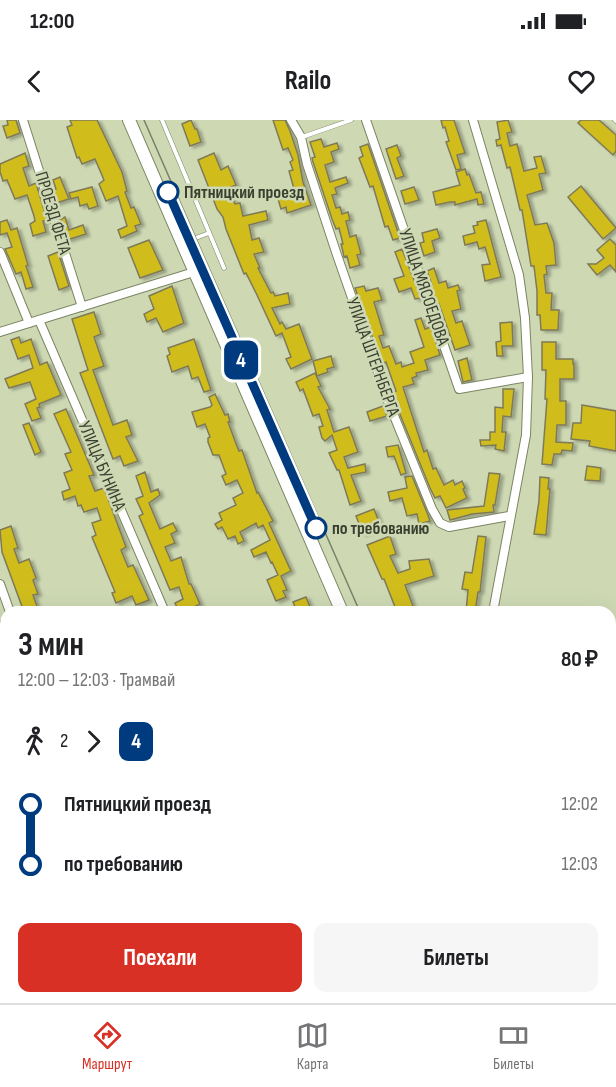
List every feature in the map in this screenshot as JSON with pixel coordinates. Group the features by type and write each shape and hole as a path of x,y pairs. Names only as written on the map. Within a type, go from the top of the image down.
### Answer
{"street":[{"name":"ПРОЕЗД ФЕТА","path":"23,120 82,307"},
{"path":"129,120 339,606"},
{"name":"УЛИЦА ШТЕРНБЕРГА","path":"291,120 301,137 322,210 384,390 432,509 440,523 449,527 509,516"},
{"name":"УЛИЦА МЯСОЕДОВА","path":"366,120 459,389 528,377"},
{"path":"473,120 519,275 525,318 528,377 526,435 509,516 494,606"},
{"path":"0,252 29,323"},
{"path":"0,332 194,272"},
{"name":"УЛИЦА БУНИНА","path":"39,320 162,606"},
{"path":"0,584 8,606"}],"lane":[{"path":"162,120 224,268"},
{"path":"301,137 351,120"},
{"path":"182,243 209,233"}],"building":[{"path":"7,120 16,120 20,133 7,138 3,126 8,125"},
{"path":"70,120 97,120 122,172 127,191 125,192 131,208 134,207 141,224 135,226 137,231 121,238 118,230 127,226 118,196 106,201 99,184 104,180 95,159 82,164 79,157 77,158 67,127 72,125"},
{"path":"191,120 201,142 190,146 182,124"},
{"path":"273,120 285,120 290,131 311,205 287,213 286,207 281,209 278,199 290,195 288,190 294,189 289,171 293,170 290,162 293,160 288,148 283,150"},
{"path":"441,120 454,120 465,153 457,155 461,169 456,170 446,142 449,141 445,127 443,128"},
{"path":"508,120 512,132 507,133 510,146 517,144 524,171 537,168 534,157 541,156 546,173 539,174 543,190 527,195 535,225 547,223 554,243 556,265 546,266 547,274 544,275 546,293 552,293 551,310 559,310 558,330 541,330 540,315 537,315 534,266 531,266 522,210 520,210 510,167 507,168 501,145 497,146 496,140 500,139 497,122"},
{"path":"581,120 599,120 616,135 616,151 613,155 578,123"},
{"path":"321,139 324,147 337,143 339,149 331,152 334,162 325,165 330,182 346,177 348,183 335,188 337,194 332,195 336,208 340,207 342,214 348,212 350,220 346,221 350,237 356,235 361,254 357,255 360,265 350,268 347,256 344,257 339,228 336,229 332,219 312,158 315,157 310,142"},
{"path":"368,144 400,238 393,240 388,226 385,227 373,186 370,187 359,158 363,156 360,147"},
{"path":"397,145 401,156 397,158 404,176 396,179 386,149"},
{"path":"25,153 29,166 23,168 29,186 36,183 47,220 43,221 46,232 33,236 30,224 35,221 27,195 15,199 7,180 3,181 0,172 0,164"},
{"path":"214,153 221,170 228,166 236,185 228,188 235,204 240,203 243,216 266,211 268,220 249,225 252,240 259,238 264,252 254,254 260,268 258,268 271,293 273,292 275,296 288,293 290,304 272,308 280,324 282,322 286,329 299,324 312,359 291,369 286,359 291,357 282,333 276,336 246,273 244,274 223,217 217,209 198,160"},
{"path":"465,169 476,193 481,192 484,204 478,205 477,199 455,205 455,202 450,202 436,205 433,192 460,185 456,172"},
{"path":"60,177 69,199 56,203 52,190 56,189 53,180"},
{"path":"581,186 616,228 603,239 568,197"},
{"path":"92,187 98,206 89,209 87,204 80,206 78,197 71,199 69,193"},
{"path":"414,187 419,200 405,204 401,191"},
{"path":"65,217 69,230 83,225 86,234 67,240 61,219"},
{"path":"7,220 11,230 17,228 33,287 26,289 21,272 16,274 5,249 12,247 7,233 0,235 0,222"},
{"path":"486,220 501,277 485,281 482,265 490,264 485,247 479,249 477,242 465,245 463,236 475,233 473,226 478,225 477,222"},
{"path":"437,229 440,238 432,241 435,252 424,256 420,243 424,242 422,233"},
{"path":"610,239 616,245 616,272 610,265 597,275 588,264 596,264 604,258 597,250"},
{"path":"149,240 163,270 140,278 128,248"},
{"path":"402,249 421,298 415,299 411,288 399,292 394,279 404,276 395,252"},
{"path":"58,252 69,286 59,290 48,256"},
{"path":"434,268 439,283 446,281 448,288 458,285 461,309 452,311 456,323 462,321 470,345 455,350 430,285 432,285 427,271"},
{"path":"172,286 184,323 163,332 156,318 147,322 144,314 154,309 149,296"},
{"path":"364,286 366,291 378,288 382,300 374,302 384,335 379,336 383,348 389,346 396,364 401,362 402,367 414,363 410,352 424,347 415,320 421,318 425,329 431,327 440,355 425,360 428,370 416,373 417,376 412,378 414,384 403,387 424,452 427,450 433,469 436,468 444,485 453,480 455,485 462,481 465,488 463,489 467,498 446,508 440,496 435,498 430,488 395,402 397,401 393,392 396,391 386,362 382,364 355,288"},
{"path":"94,312 101,334 94,337 104,366 93,370 113,425 127,420 132,435 126,437 138,461 124,466 120,456 113,459 80,373 88,370 72,319"},
{"path":"512,322 513,346 502,346 503,356 497,356 496,342 501,341 500,323"},
{"path":"19,337 21,343 31,339 40,365 47,362 61,395 39,404 40,407 37,408 41,418 32,421 25,404 36,399 30,382 9,388 5,379 33,368 29,355 18,359 11,340"},
{"path":"194,339 211,390 204,392 198,377 192,379 188,366 172,372 167,356 170,354 168,348"},
{"path":"542,342 556,342 556,359 573,359 574,364 574,379 560,379 560,401 566,401 566,425 557,425 556,442 573,443 572,451 562,450 561,454 554,454 552,465 542,464 547,399 545,399 546,370 542,370"},
{"path":"331,356 334,367 317,376 313,361"},
{"path":"467,358 472,380 463,382 458,361"},
{"path":"315,373 321,386 318,387 330,409 327,410 334,432 349,427 358,452 344,457 348,468 365,464 366,472 351,475 361,501 350,505 339,470 329,453 337,450 332,435 325,441 322,438 319,427 323,426 319,414 313,416 303,389 300,391 296,382"},
{"path":"503,389 514,389 511,417 503,416 502,432 506,432 504,451 495,449 496,445 481,446 480,440 490,440 490,432 495,432 495,407 503,408"},
{"path":"215,394 225,415 228,414 230,422 228,422 239,451 242,450 257,493 273,521 269,523 291,571 281,576 287,590 283,591 286,597 276,601 267,580 278,575 272,562 266,552 254,557 251,550 270,540 263,525 258,528 256,523 240,532 244,541 238,544 235,536 228,539 222,527 218,529 215,524 222,520 219,513 236,505 233,498 243,493 237,480 226,485 222,476 226,474 219,455 213,455 205,424 197,427 192,412 210,407 212,405 209,397"},
{"path":"582,405 616,411 616,451 589,446 590,441 571,439 573,423 581,423"},
{"path":"383,406 387,416 370,421 367,412"},
{"path":"66,409 94,475 89,476 95,491 104,488 126,547 121,550 128,567 133,565 149,600 136,605 132,596 116,603 112,593 115,592 92,537 96,535 92,523 101,520 97,508 84,512 81,505 78,506 75,496 64,500 62,492 70,489 64,473 72,470 65,454 71,452 54,414"},
{"path":"29,423 41,452 35,455 23,425"},
{"path":"398,445 406,473 401,475 394,456 388,457 386,447"},
{"path":"587,466 601,468 600,481 585,480"},
{"path":"145,472 151,492 158,489 160,495 149,503 160,529 173,523 177,531 171,534 175,543 165,547 171,561 181,557 189,584 200,604 196,606 176,606 175,603 183,599 179,587 170,590 139,516 143,514 136,499 143,496 136,476"},
{"path":"489,473 500,474 495,505 493,505 494,512 472,514 450,520 447,510 484,506"},
{"path":"412,476 430,521 419,524 417,514 407,516 402,498 390,501 388,492 407,488 405,477"},
{"path":"540,477 549,478 546,535 534,534"},
{"path":"374,509 381,527 363,534 356,516"},
{"path":"11,526 18,548 14,549 19,563 29,559 36,578 33,580 38,594 33,595 37,606 22,606 2,552 0,530"},
{"path":"390,536 396,554 390,556 398,573 410,569 409,561 429,559 434,576 405,585 413,606 395,606 367,545"},
{"path":"478,536 486,537 480,592 478,592 476,606 467,606 468,590 462,589 465,572 472,573"},
{"path":"306,597 310,606 295,606 293,602"}],"tram line":[{"path":"144,120 357,606"},
{"name":"4","path":"168,192 316,528"}],"place":[{"name":"Пятницкий проезд","path":"168,192"},
{"name":"по требованию","path":"316,528"}]}
